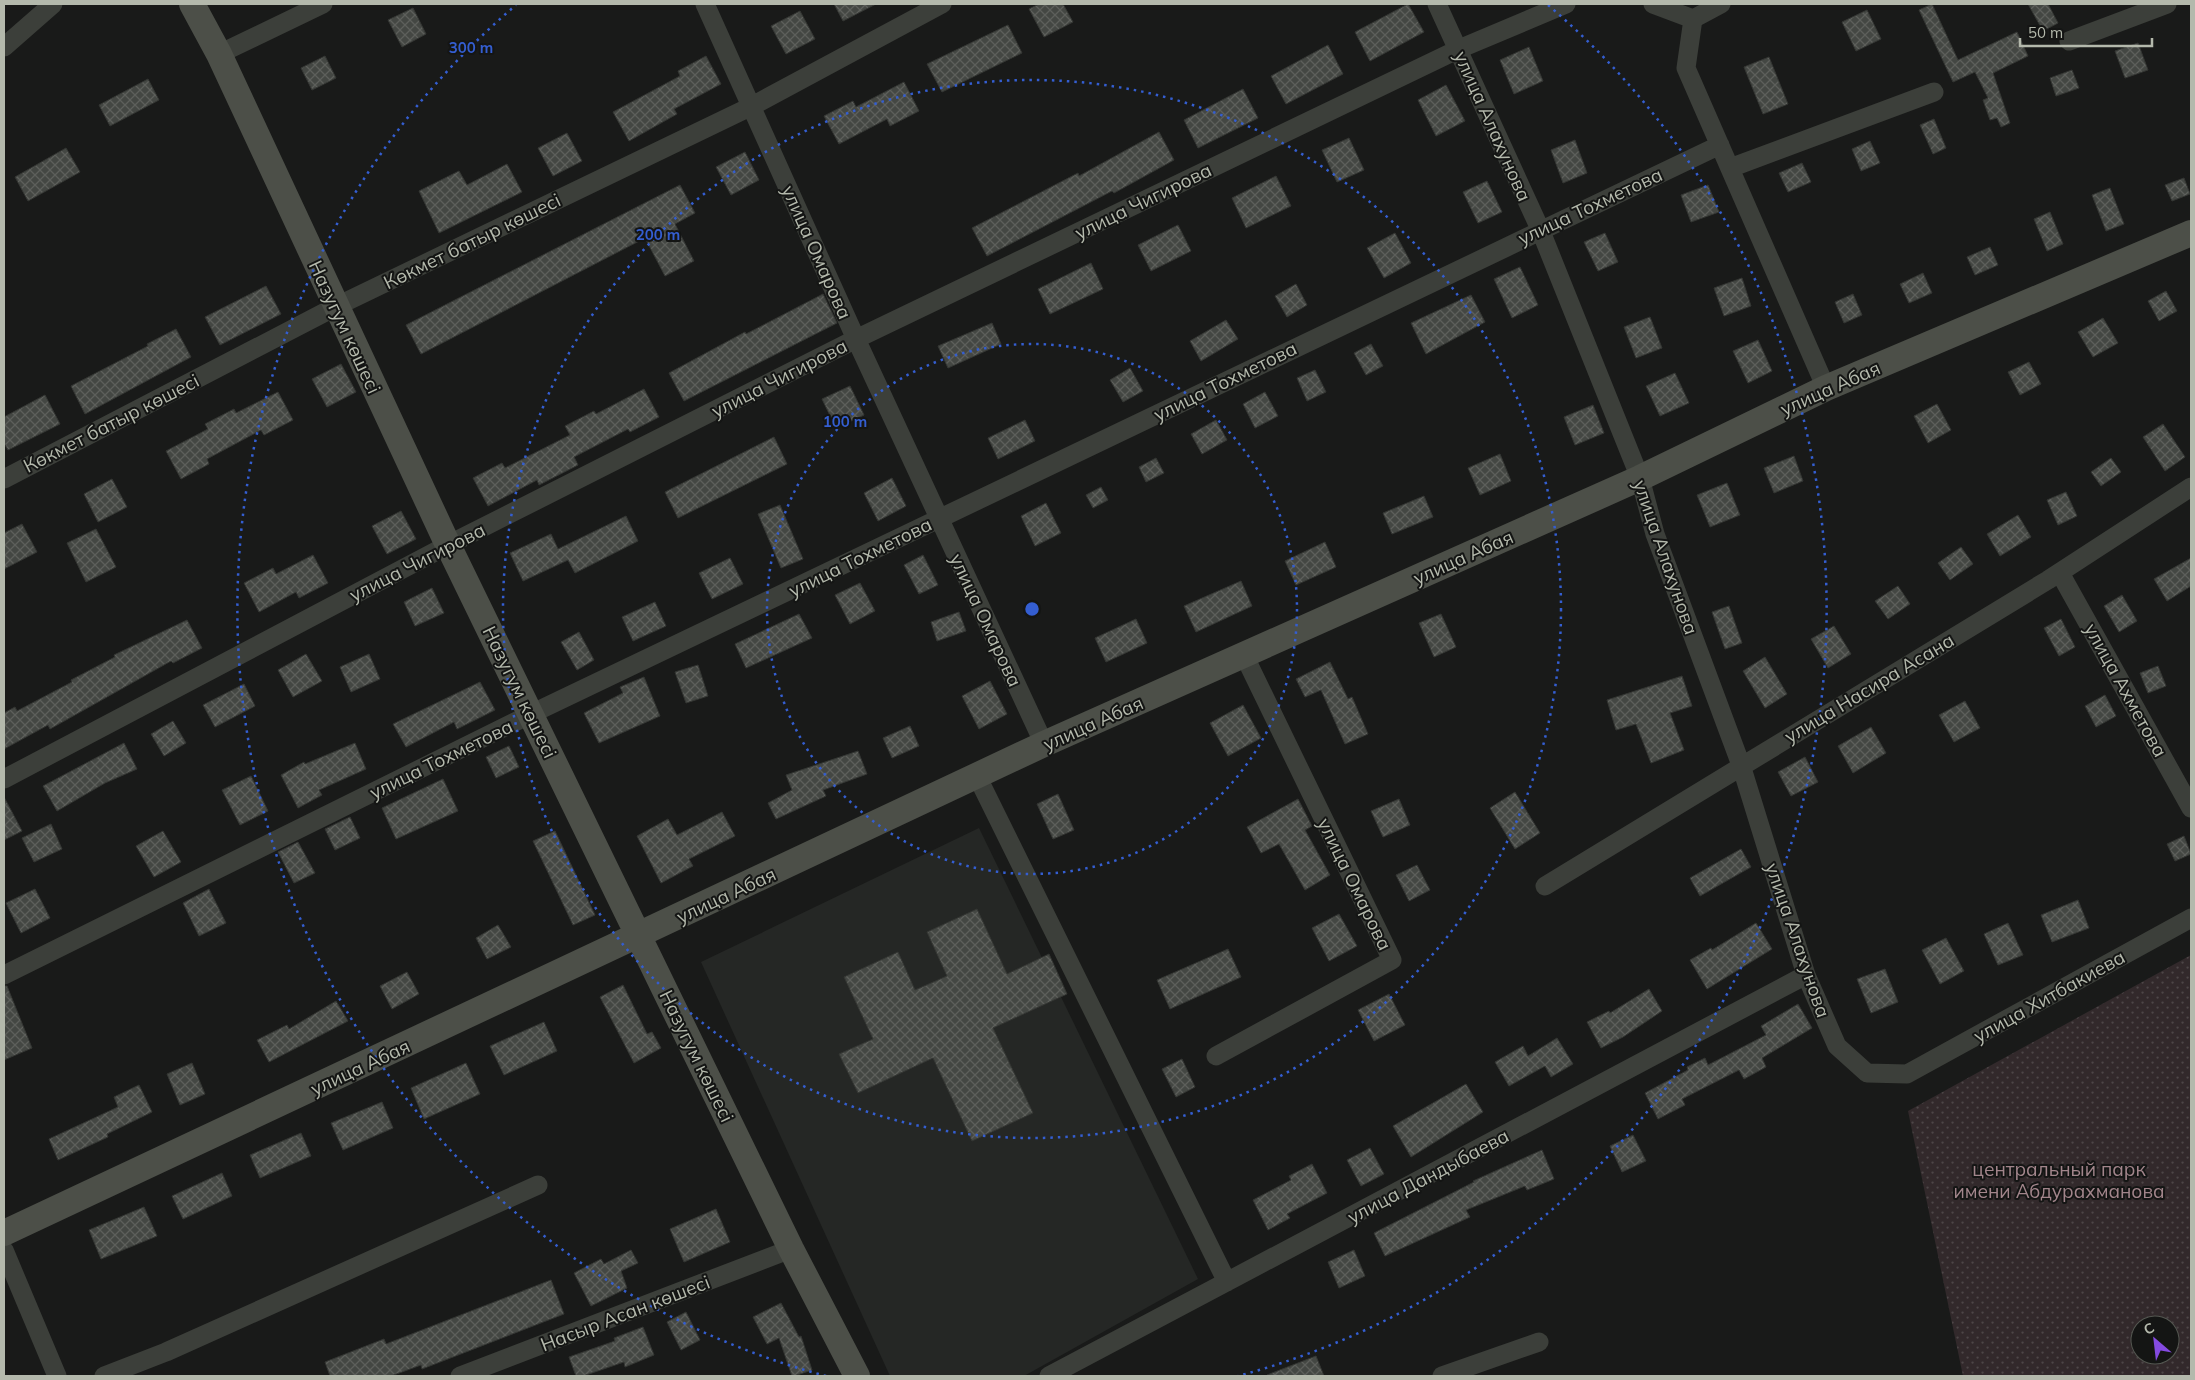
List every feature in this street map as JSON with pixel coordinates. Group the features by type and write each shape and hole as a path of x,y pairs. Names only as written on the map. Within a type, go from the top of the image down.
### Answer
{"street":[{"path":"4,47 53,4"},
{"name":"Назугум көшесі","path":"192,4 219,54 335,307 448,545 791,1249 857,1376"},
{"path":"219,54 322,4"},
{"name":"улица Омарова","path":"705,4 856,340 1044,744"},
{"name":"Көкмет батыр көшесі","path":"4,479 335,307 752,106 942,4"},
{"name":"улица Алахунова","path":"1437,4 1540,229 1640,478 1655,534 1741,765 1806,975 1837,1046 1867,1073 1907,1074"},
{"name":"улица Чигирова","path":"4,779 448,545 856,340 1459,49 1566,4"},
{"path":"1653,4 1693,19 1721,4"},
{"path":"2069,41 2167,4"},
{"path":"1693,19 1686,68 1826,388"},
{"path":"1730,168 1934,92"},
{"name":"улица Тохметова","path":"4,975 531,714 1540,229 1720,145"},
{"name":"улица Абая","path":"4,1233 1044,744 1640,478 1826,388 2191,233"},
{"name":"улица Насира Асана","path":"1545,886 2060,572 2191,488"},
{"name":"улица Ахметова","path":"2060,572 2191,808"},
{"name":"улица Омарова","path":"1216,1056 1392,960 1244,655"},
{"path":"977,776 1227,1282"},
{"name":"улица Хитбакиева","path":"1907,1074 2191,918"},
{"name":"улица Дандыбаева","path":"1050,1376 1806,975"},
{"path":"104,1376 175,1348 538,1185"},
{"name":"Насыр Асан көшесі","path":"460,1376 791,1249"},
{"path":"4,1250 57,1376"},
{"path":"1442,1376 1539,1342"}],"shaded area":[{"path":"979,828 1198,1279 1024,1376 890,1376 701,962"}],"green space":[{"name":"центральный парк имени Абдурахманова","path":"2191,955 2191,1376 1963,1376 1908,1111"}],"building":[{"path":"834,4 876,4 843,21"},
{"path":"1039,4 1063,4 1073,22 1044,37 1029,9"},
{"path":"1408,4 1424,32 1370,61 1355,32"},
{"path":"1932,4 1958,60 2017,32 2028,56 1993,73 2010,123 2001,127 1997,118 1990,120 1983,100 1988,98 1975,72 1953,82 1919,10"},
{"path":"2028,4 2048,4 2058,23 2043,31"},
{"path":"413,8 426,34 402,47 388,20"},
{"path":"1867,10 1881,39 1856,51 1842,22"},
{"path":"800,11 815,39 786,54 771,26"},
{"path":"1008,25 1022,53 942,92 927,64"},
{"path":"2138,43 2148,70 2125,78 2115,51"},
{"path":"1328,45 1343,74 1286,104 1271,76"},
{"path":"1529,47 1543,81 1514,94 1500,60"},
{"path":"325,56 336,78 312,90 301,68"},
{"path":"706,56 721,84 674,109 677,114 629,141 613,112 680,76 678,71"},
{"path":"1769,57 1788,104 1763,114 1744,67"},
{"path":"2072,70 2079,88 2056,96 2050,78"},
{"path":"148,79 159,100 110,126 99,105"},
{"path":"904,82 919,111 890,126 887,119 839,144 824,116 853,101 856,107"},
{"path":"1446,85 1465,121 1436,136 1418,100"},
{"path":"1243,89 1258,118 1198,148 1184,120"},
{"path":"1934,119 1946,148 1933,154 1920,125"},
{"path":"1159,132 1174,160 1114,193 1112,191 987,256 972,228 1078,173 1079,176"},
{"path":"567,133 582,161 553,176 538,148"},
{"path":"1349,138 1364,170 1337,182 1322,150"},
{"path":"1575,140 1587,173 1563,183 1551,150"},
{"path":"1870,141 1880,163 1861,171 1852,149"},
{"path":"66,148 80,172 28,201 15,177"},
{"path":"745,152 759,180 731,195 716,167"},
{"path":"1802,163 1811,182 1788,192 1779,173"},
{"path":"507,164 522,192 439,233 419,191 459,171 467,185"},
{"path":"1276,176 1291,206 1246,228 1232,198"},
{"path":"2184,178 2190,194 2172,201 2165,185"},
{"path":"1487,181 1502,212 1478,223 1463,192"},
{"path":"680,185 695,213 675,224 694,261 665,276 645,238 421,354 406,325"},
{"path":"1708,185 1719,212 1691,222 1681,195"},
{"path":"2110,188 2124,224 2106,231 2092,195"},
{"path":"2050,212 2063,244 2047,251 2034,219"},
{"path":"1178,225 1191,251 1151,271 1138,245"},
{"path":"1395,233 1411,263 1384,278 1367,248"},
{"path":"1605,233 1618,262 1598,271 1584,242"},
{"path":"1990,247 1998,265 1975,275 1967,257"},
{"path":"1091,263 1103,289 1050,314 1038,289"},
{"path":"1520,267 1538,305 1512,318 1494,279"},
{"path":"1923,273 1932,293 1909,303 1900,284"},
{"path":"1742,278 1751,306 1724,316 1714,288"},
{"path":"1296,284 1307,305 1287,317 1275,296"},
{"path":"266,286 281,314 220,345 205,317"},
{"path":"2166,291 2177,311 2159,321 2148,301"},
{"path":"823,294 837,323 684,401 669,373 745,332 746,334"},
{"path":"1853,294 1862,315 1844,323 1835,302"},
{"path":"1471,295 1485,322 1426,354 1411,323"},
{"path":"1650,317 1662,348 1636,358 1624,327"},
{"path":"2103,318 2118,343 2093,357 2078,332"},
{"path":"1226,320 1238,339 1201,361 1190,341"},
{"path":"992,323 1001,344 948,368 938,346"},
{"path":"176,329 191,357 85,414 71,386 148,346 147,344"},
{"path":"1758,340 1772,371 1748,383 1733,351"},
{"path":"1371,344 1383,366 1366,375 1354,353"},
{"path":"2029,362 2041,384 2020,395 2008,372"},
{"path":"341,364 356,392 327,407 312,379"},
{"path":"1130,368 1143,391 1123,402 1110,380"},
{"path":"1315,370 1326,392 1307,401 1297,378"},
{"path":"1675,373 1689,403 1660,416 1646,386"},
{"path":"850,386 864,415 836,428 822,399"},
{"path":"644,389 659,417 630,432 628,429 574,457 578,465 539,485 537,480 488,506 473,478 502,463 505,468 570,435 565,426 594,411 596,414"},
{"path":"278,392 293,420 264,435 261,430 207,459 209,464 181,479 166,451 208,429 205,424 234,409 236,413"},
{"path":"1265,392 1278,416 1255,428 1243,404"},
{"path":"45,395 60,424 8,450 4,443 4,417"},
{"path":"1937,404 1951,430 1928,443 1914,416"},
{"path":"1593,405 1604,433 1575,445 1564,417"},
{"path":"1025,420 1035,441 998,459 988,438"},
{"path":"1216,420 1227,440 1202,454 1191,434"},
{"path":"2163,424 2185,457 2165,471 2143,437"},
{"path":"774,437 787,464 678,518 665,492"},
{"path":"1500,454 1511,481 1480,495 1468,468"},
{"path":"1794,456 1803,481 1774,493 1764,468"},
{"path":"1156,458 1164,473 1146,482 1139,467"},
{"path":"2111,458 2121,472 2101,486 2091,472"},
{"path":"892,478 906,506 878,521 864,493"},
{"path":"112,479 127,507 98,522 84,494"},
{"path":"1727,483 1740,515 1710,527 1697,495"},
{"path":"1101,487 1108,500 1093,508 1086,495"},
{"path":"2066,492 2077,516 2058,525 2047,500"},
{"path":"1424,496 1433,517 1392,534 1383,513"},
{"path":"1046,503 1061,533 1035,546 1021,516"},
{"path":"780,505 803,559 781,568 758,514"},
{"path":"401,511 416,539 387,554 372,526"},
{"path":"2018,515 2031,537 2000,556 1987,534"},
{"path":"626,516 638,541 575,573 568,560 523,581 510,553 551,534 558,549"},
{"path":"22,524 37,552 4,569 4,533"},
{"path":"96,529 116,567 86,582 67,543"},
{"path":"1325,542 1336,567 1296,585 1285,561"},
{"path":"1961,547 1973,564 1950,580 1938,563"},
{"path":"313,555 328,583 299,598 296,592 259,612 244,583 273,568 276,574"},
{"path":"923,555 938,585 919,594 904,565"},
{"path":"730,558 743,584 712,599 699,573"},
{"path":"2191,558 2191,586 2167,601 2154,579"},
{"path":"1241,581 1252,606 1196,632 1184,606"},
{"path":"860,583 875,611 850,624 835,595"},
{"path":"1898,586 1910,604 1888,619 1875,601"},
{"path":"432,588 444,613 415,626 404,602"},
{"path":"2122,595 2137,621 2119,632 2104,606"},
{"path":"655,602 666,626 633,641 622,617"},
{"path":"1729,606 1742,643 1725,649 1712,612"},
{"path":"959,612 966,631 937,641 931,622"},
{"path":"799,614 812,638 746,668 735,644"},
{"path":"1441,614 1456,647 1434,657 1419,623"},
{"path":"1136,619 1147,643 1106,662 1095,638"},
{"path":"2061,619 2075,647 2059,656 2044,628"},
{"path":"187,620 202,648 173,663 171,661 50,729 48,725 4,749 4,713 15,707 17,711 72,682 71,680 115,657 114,655"},
{"path":"1834,626 1851,654 1828,668 1811,639"},
{"path":"579,632 594,660 577,670 561,642"},
{"path":"306,654 322,681 293,697 278,670"},
{"path":"369,654 380,679 351,692 340,667"},
{"path":"1765,657 1787,694 1765,708 1743,671"},
{"path":"1330,662 1348,699 1352,697 1368,734 1345,744 1321,690 1305,697 1296,679"},
{"path":"698,665 708,696 686,703 675,672"},
{"path":"2158,666 2166,686 2148,693 2140,673"},
{"path":"1682,676 1692,706 1670,713 1684,750 1651,763 1636,724 1616,730 1607,700"},
{"path":"644,677 660,716 599,743 584,713 623,693 620,687"},
{"path":"990,681 1007,714 979,729 962,696"},
{"path":"480,682 495,710 457,729 454,722 406,747 393,724"},
{"path":"244,684 255,706 215,727 203,705"},
{"path":"2105,695 2116,716 2096,727 2085,706"},
{"path":"1965,701 1980,728 1954,742 1939,715"},
{"path":"1243,705 1261,738 1228,756 1210,723"},
{"path":"173,721 186,743 164,756 151,734"},
{"path":"910,726 919,746 892,758 883,738"},
{"path":"1871,727 1886,753 1853,773 1838,746"},
{"path":"124,743 137,769 105,783 57,811 43,786"},
{"path":"355,743 366,769 319,790 322,795 298,808 281,775 304,762 305,764"},
{"path":"509,746 519,767 496,778 486,757"},
{"path":"858,751 867,774 823,790 826,796 776,819 768,803 792,790 786,775"},
{"path":"1805,757 1818,782 1791,796 1778,772"},
{"path":"251,776 268,811 240,825 222,790"},
{"path":"443,779 458,811 396,839 382,808"},
{"path":"1515,792 1540,833 1515,849 1490,808"},
{"path":"1058,794 1074,830 1053,839 1037,804"},
{"path":"4,797 22,831 4,840"},
{"path":"1298,799 1312,826 1305,830 1330,875 1305,890 1279,844 1261,853 1247,827"},
{"path":"1399,799 1410,825 1383,837 1371,811"},
{"path":"722,812 735,836 689,859 693,866 661,883 637,836 668,819 677,835"},
{"path":"350,817 360,838 335,850 325,829"},
{"path":"51,824 62,849 34,862 22,838"},
{"path":"163,831 181,862 154,877 136,846"},
{"path":"555,831 595,915 573,925 533,841"},
{"path":"2184,836 2191,854 2175,861 2167,844"},
{"path":"298,842 315,873 294,883 278,852"},
{"path":"1741,849 1751,867 1700,896 1690,878"},
{"path":"1417,865 1430,890 1409,901 1396,875"},
{"path":"35,889 50,918 21,933 6,903"},
{"path":"209,889 226,923 199,936 183,903"},
{"path":"2078,900 2089,928 2052,942 2041,915"},
{"path":"977,909 1007,974 1049,954 1067,994 993,1028 1033,1113 972,1141 933,1058 858,1093 839,1054 873,1039 844,977 898,952 915,990 947,976 927,932"},
{"path":"1339,914 1357,946 1329,961 1312,928"},
{"path":"1756,923 1772,949 1707,989 1690,960 1711,948 1712,950"},
{"path":"2008,923 2023,955 1998,965 1984,934"},
{"path":"498,925 511,947 487,959 476,938"},
{"path":"1946,938 1964,971 1940,984 1922,950"},
{"path":"1228,949 1241,977 1170,1009 1157,980"},
{"path":"1885,969 1898,1002 1871,1013 1857,979"},
{"path":"407,972 419,994 392,1009 380,986"},
{"path":"623,985 647,1034 652,1032 661,1048 634,1063 600,997"},
{"path":"4,986 7,986 32,1048 4,1060"},
{"path":"1649,989 1662,1011 1623,1037 1601,1048 1587,1022 1609,1011 1610,1013"},
{"path":"1389,994 1405,1025 1374,1041 1358,1010"},
{"path":"336,1001 348,1021 269,1062 257,1040 287,1025 289,1029"},
{"path":"1798,1004 1812,1028 1762,1058 1766,1067 1744,1079 1739,1070 1682,1099 1685,1105 1658,1119 1645,1093 1688,1070 1687,1067 1705,1058 1708,1065 1766,1035 1761,1026"},
{"path":"544,1022 557,1051 504,1075 490,1046"},
{"path":"1557,1038 1573,1064 1551,1077 1545,1066 1509,1086 1495,1062 1523,1046 1528,1056"},
{"path":"1182,1059 1195,1087 1176,1097 1162,1069"},
{"path":"192,1063 205,1094 180,1105 167,1074"},
{"path":"466,1063 480,1094 424,1119 411,1088"},
{"path":"1466,1084 1483,1112 1411,1157 1393,1126"},
{"path":"139,1085 152,1112 107,1134 108,1137 58,1160 49,1139 118,1107 114,1097"},
{"path":"382,1102 393,1128 343,1150 331,1123"},
{"path":"301,1133 311,1156 260,1178 250,1155"},
{"path":"1633,1135 1646,1161 1622,1172 1610,1146"},
{"path":"1370,1148 1384,1174 1361,1186 1347,1160"},
{"path":"1542,1150 1554,1179 1527,1190 1525,1186 1466,1210 1470,1217 1385,1256 1374,1233 1473,1181"},
{"path":"1312,1164 1327,1193 1287,1214 1290,1218 1268,1230 1253,1200 1291,1180 1289,1176"},
{"path":"222,1173 232,1196 183,1219 172,1196"},
{"path":"144,1207 157,1236 101,1259 89,1230"},
{"path":"716,1209 730,1242 684,1262 670,1229"},
{"path":"631,1250 638,1263 621,1271 627,1288 591,1306 574,1273 601,1259 604,1264"},
{"path":"1354,1250 1365,1276 1339,1288 1328,1262"},
{"path":"551,1280 564,1314 422,1369 421,1365 391,1376 330,1376 325,1362 384,1339 386,1344"},
{"path":"781,1303 799,1337 801,1336 812,1370 794,1376 792,1376 779,1338 767,1344 753,1317"},
{"path":"686,1312 700,1340 681,1350 667,1322"},
{"path":"643,1327 654,1355 625,1367 624,1362 583,1376 576,1376 569,1357 615,1341 614,1338"},
{"path":"1316,1356 1324,1376 1267,1376 1267,1375"}]}
